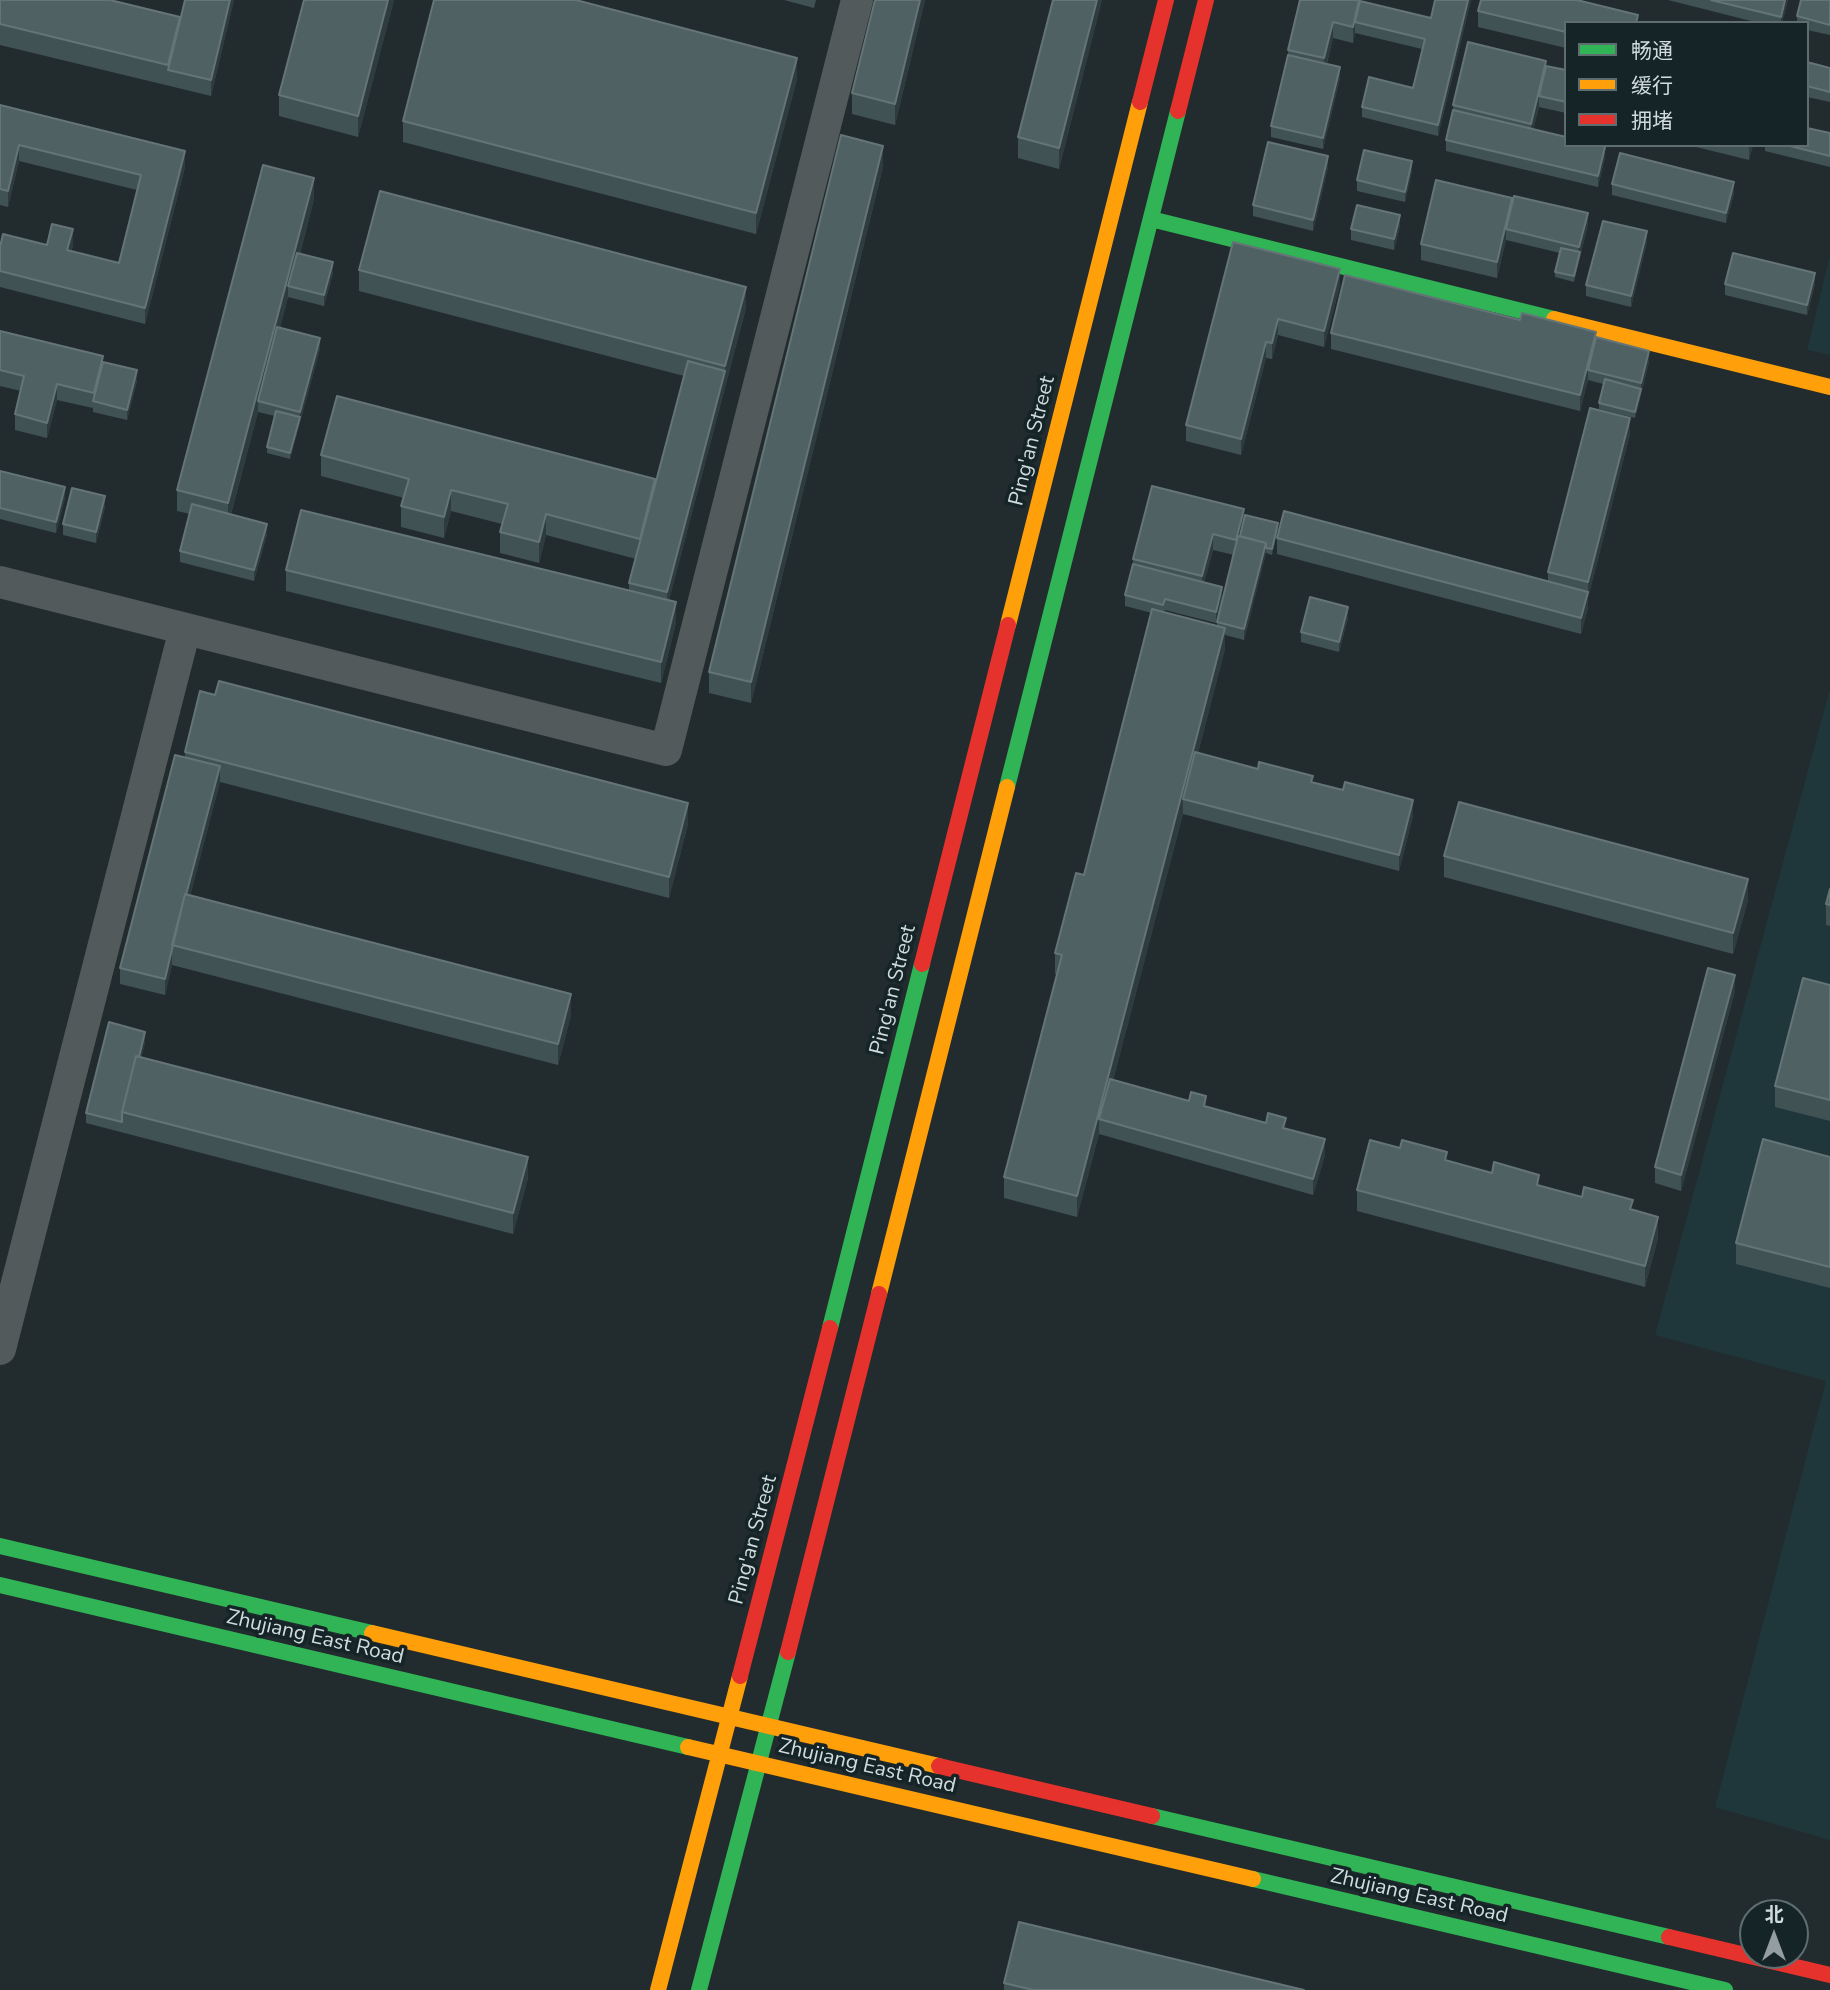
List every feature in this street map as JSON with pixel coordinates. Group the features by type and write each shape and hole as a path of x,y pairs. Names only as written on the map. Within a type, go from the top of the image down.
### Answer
{"main road":[{"name":"Ping'an Street","path":"658,1990 788,1493 1166,0"},
{"path":"699,1990 843,1436 1206,0"},
{"path":"1151,219 1830,387"},
{"name":"Zhujiang East Road","path":"0,1546 1830,1975"},
{"name":"Zhujiang East Road","path":"0,1586 1725,1990"}],"street":[{"path":"0,582 666,750 857,0"},
{"path":"0,1349 185,629"}],"shaded area":[{"path":"1830,255 1830,355 1807,350"},
{"path":"1830,689 1830,1840 1715,1807 1826,1381 1655,1335"}],"building":[{"path":"0,0 110,0 180,17 168,65 0,24"},
{"path":"185,0 230,0 211,80 168,70"},
{"path":"304,0 388,0 358,116 279,95"},
{"path":"434,0 576,0 797,58 756,213 403,121"},
{"path":"875,0 920,0 895,104 852,93"},
{"path":"1053,0 1097,0 1059,148 1018,137"},
{"path":"1300,0 1359,0 1353,27 1333,22 1324,58 1288,50"},
{"path":"1435,0 1468,0 1438,125 1362,107 1369,77 1413,88 1425,39 1355,22 1360,1 1431,18"},
{"path":"1481,0 1577,0 1638,15 1636,21 1564,21 1564,32 1478,11"},
{"path":"1711,0 1785,0 1781,17"},
{"path":"1801,0 1830,0 1830,25 1797,16"},
{"path":"1468,42 1546,61 1531,124 1453,105"},
{"path":"1288,55 1340,67 1323,138 1271,126"},
{"path":"1809,63 1830,68 1830,92 1809,87"},
{"path":"1546,66 1564,70 1564,102 1539,96"},
{"path":"0,105 185,151 145,308 0,271 3,234 47,245 52,224 73,229 67,250 119,263 141,175 19,145 8,191 0,189"},
{"path":"1453,110 1564,137 1564,147 1605,147 1598,176 1446,140"},
{"path":"1809,128 1830,133 1830,156 1794,147 1809,147"},
{"path":"841,135 883,146 751,682 709,672"},
{"path":"1268,142 1328,156 1313,220 1253,205"},
{"path":"1364,150 1412,161 1405,192 1357,180"},
{"path":"1620,153 1734,182 1726,213 1612,184"},
{"path":"263,165 314,178 228,503 177,490"},
{"path":"1436,180 1512,198 1497,262 1421,244"},
{"path":"380,191 746,287 725,366 359,270"},
{"path":"1514,196 1588,213 1579,247 1506,229"},
{"path":"1357,205 1400,215 1394,239 1351,229"},
{"path":"1603,221 1647,231 1631,296 1586,285"},
{"path":"1233,242 1340,269 1324,331 1278,319 1272,343 1266,342 1241,439 1186,425"},
{"path":"1561,248 1580,252 1574,276 1555,272"},
{"path":"297,253 333,262 324,295 288,286"},
{"path":"1733,253 1815,273 1807,305 1725,284"},
{"path":"1345,275 1520,320 1522,313 1596,332 1580,395 1331,333"},
{"path":"277,327 320,338 300,412 258,401"},
{"path":"0,331 103,356 94,393 57,384 47,423 15,414 24,376 0,370"},
{"path":"1596,337 1649,351 1641,383 1588,370"},
{"path":"688,361 725,371 667,592 629,583"},
{"path":"103,362 137,370 127,410 93,401"},
{"path":"1605,379 1641,389 1635,412 1599,403"},
{"path":"337,396 655,479 640,539 546,514 539,542 500,532 508,504 451,490 444,517 401,506 409,479 321,455"},
{"path":"1590,408 1630,418 1588,582 1548,572"},
{"path":"276,411 300,417 290,453 267,447"},
{"path":"0,471 65,487 56,522 0,508"},
{"path":"1152,486 1244,509 1236,540 1213,534 1202,576 1133,559"},
{"path":"72,488 105,496 96,532 63,524"},
{"path":"192,504 267,524 254,570 180,551"},
{"path":"301,510 676,602 661,662 286,570"},
{"path":"1284,511 1588,592 1581,618 1277,538"},
{"path":"1245,515 1278,523 1272,549 1266,548 1266,543 1240,536"},
{"path":"1238,536 1266,543 1244,629 1217,622"},
{"path":"1133,564 1222,587 1216,612 1165,599 1163,605 1125,595"},
{"path":"1310,597 1348,607 1339,642 1301,632"},
{"path":"1152,609 1225,628 1077,1196 1004,1177 1062,955 1055,953 1076,873 1084,875"},
{"path":"219,681 688,803 669,877 185,752 200,691 215,695"},
{"path":"1195,752 1258,769 1259,762 1313,776 1311,782 1343,790 1345,782 1413,800 1399,855 1183,799"},
{"path":"175,755 220,766 165,979 120,968"},
{"path":"1459,802 1748,879 1733,933 1444,856"},
{"path":"1830,889 1830,905 1826,904"},
{"path":"185,894 571,994 558,1044 172,945"},
{"path":"1708,968 1735,975 1681,1175 1655,1167"},
{"path":"1803,978 1830,985 1830,1100 1775,1086"},
{"path":"109,1022 145,1032 139,1057 136,1056 122,1122 86,1113"},
{"path":"136,1056 528,1157 513,1213 122,1112"},
{"path":"1110,1079 1189,1101 1191,1092 1206,1096 1204,1106 1266,1123 1268,1113 1286,1118 1283,1128 1325,1139 1313,1179 1099,1119"},
{"path":"1763,1139 1830,1157 1830,1267 1736,1243"},
{"path":"1370,1140 1400,1148 1402,1140 1447,1152 1445,1160 1492,1173 1494,1162 1539,1175 1537,1185 1582,1197 1584,1187 1633,1200 1630,1209 1658,1217 1645,1266 1357,1190"},
{"path":"1019,1922 1304,1990 1033,1990 1004,1983"}],"traffic: fast":[{"path":"1007,787 1178,111"},
{"path":"1151,219 1554,319"},
{"path":"830,1328 922,964"},
{"path":"0,1546 372,1633"},
{"path":"0,1585 688,1747"},
{"path":"699,1990 788,1652"},
{"path":"1152,1816 1669,1937"},
{"path":"1253,1879 1725,1990"}],"traffic: slow":[{"path":"1008,625 1140,102"},
{"path":"1554,319 1830,387"},
{"path":"879,1294 1007,787"},
{"path":"372,1633 939,1766"},
{"path":"658,1990 740,1676"},
{"path":"688,1747 1253,1879"}],"traffic: jam":[{"path":"1140,102 1166,0"},
{"path":"1178,111 1206,0"},
{"path":"922,964 1008,625"},
{"path":"788,1652 879,1294"},
{"path":"740,1676 830,1328"},
{"path":"939,1766 1152,1816"},
{"path":"1669,1937 1830,1975"}]}
